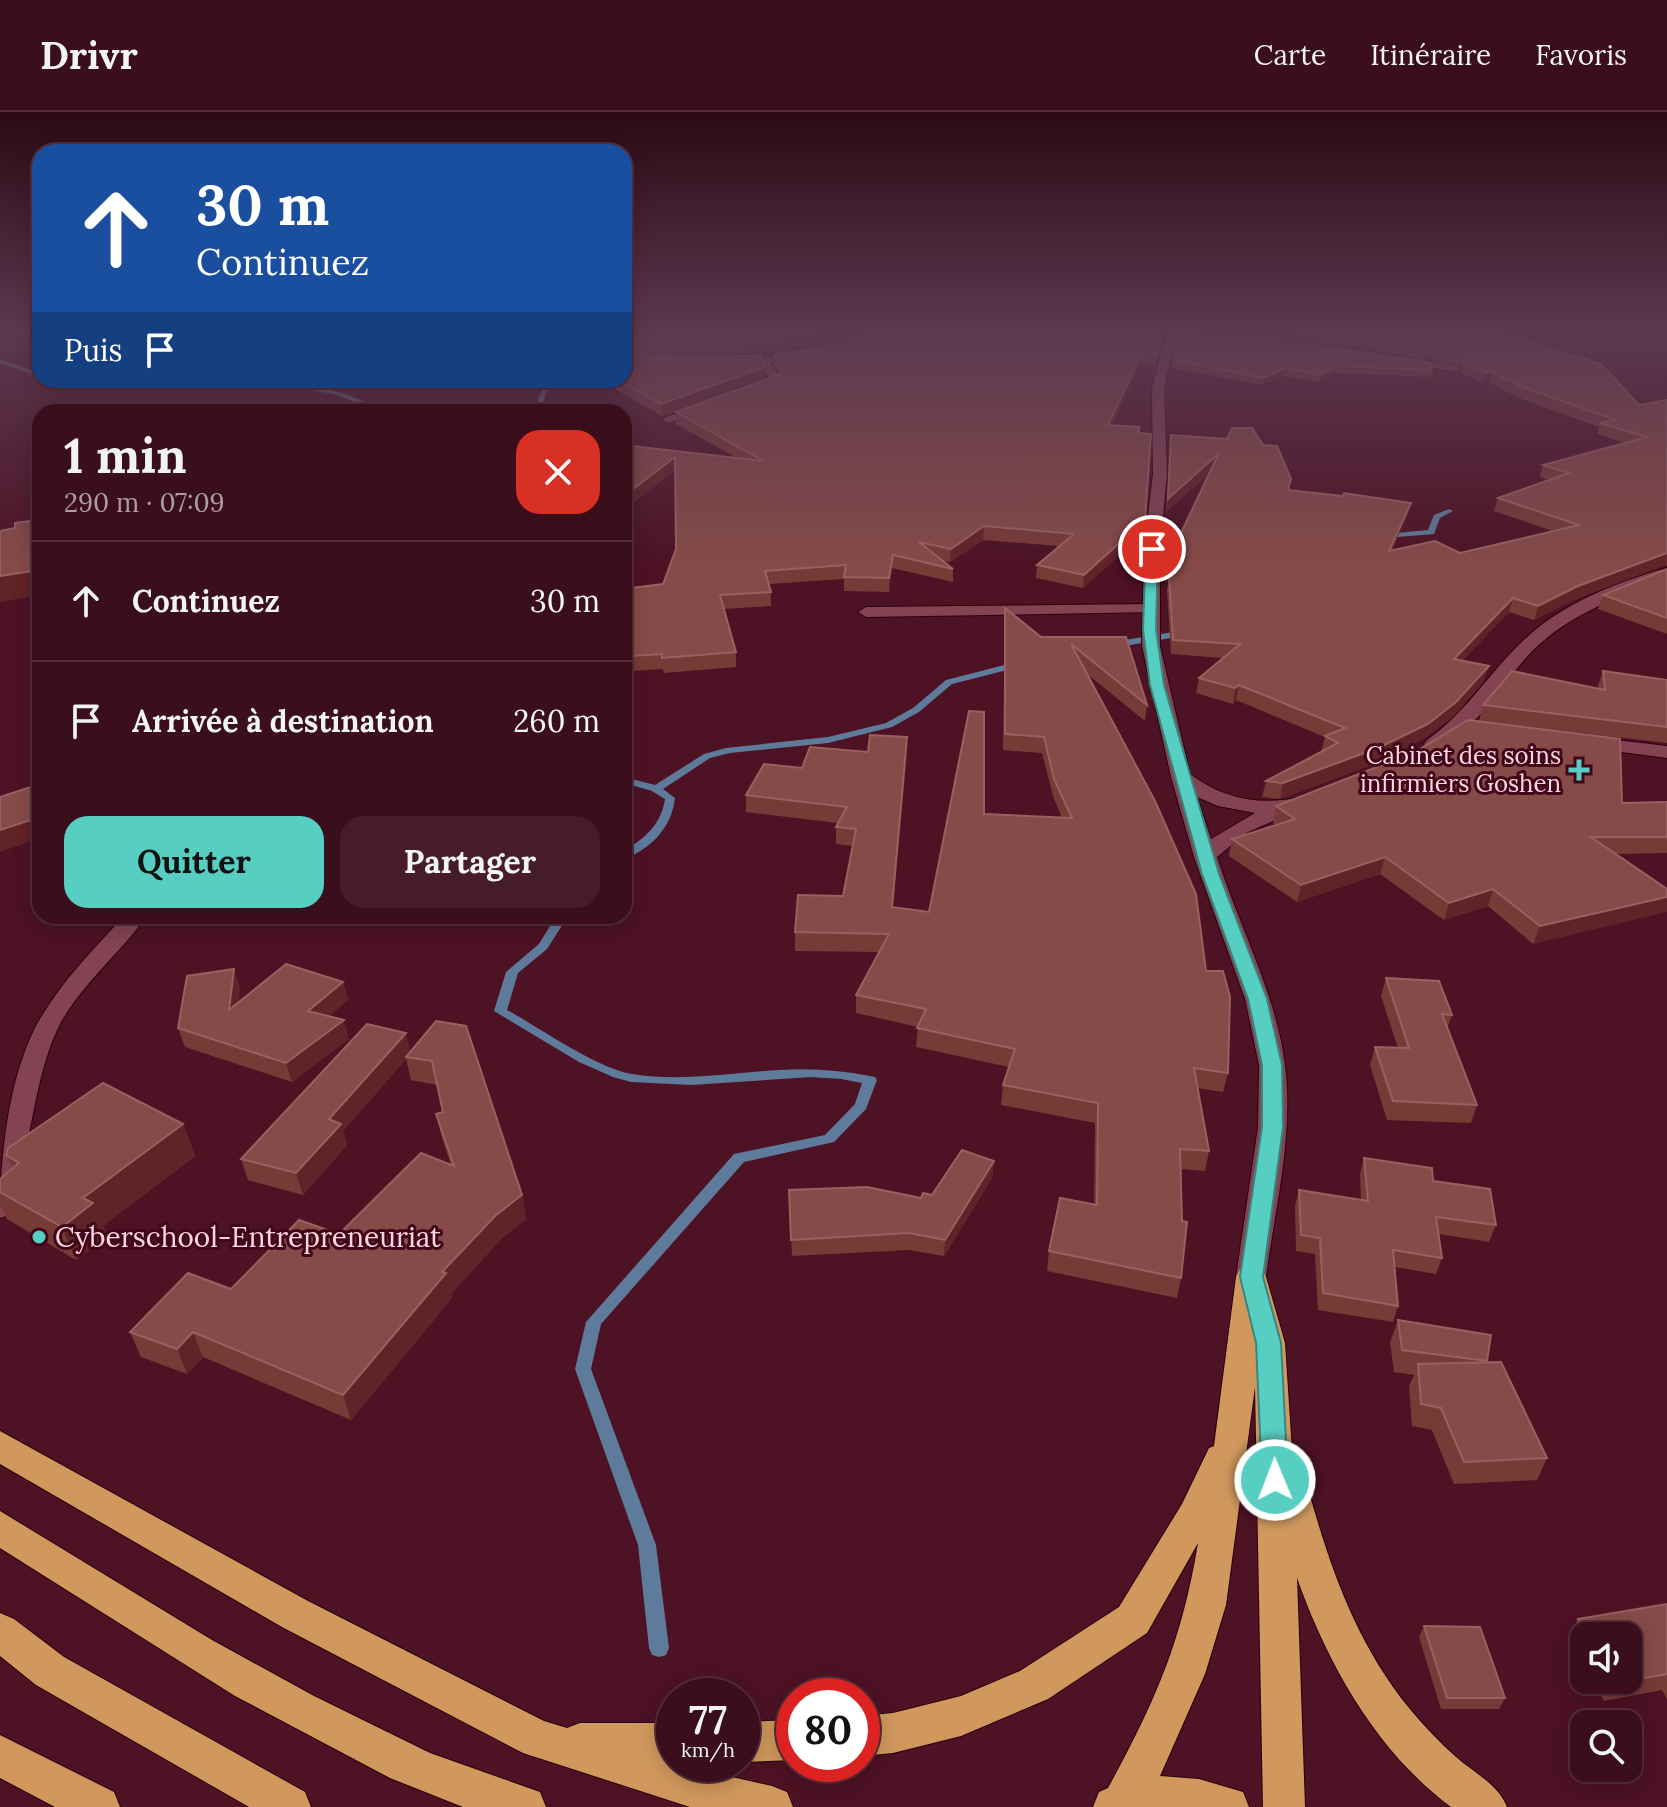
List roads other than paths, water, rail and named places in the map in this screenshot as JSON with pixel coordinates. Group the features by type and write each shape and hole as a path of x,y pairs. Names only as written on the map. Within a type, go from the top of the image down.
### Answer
{"highway":[{"path":"1251,1277 1269,1343 1274,1422 1284,1807"},
{"path":"1118,1805 1180,1686 1207,1605 1233,1435 1251,1277"},
{"path":"1274,1422 1306,1547 1330,1614 1366,1681 1416,1747 1486,1807"},
{"path":"880,1734 961,1716 1034,1685 1133,1620 1195,1515 1233,1435"},
{"path":"0,1446 295,1614 537,1739 559,1743 719,1795 772,1807"},
{"path":"0,1528 120,1607 270,1694 407,1764 525,1807"},
{"path":"0,1632 50,1671 290,1807"},
{"path":"559,1743 656,1743"},
{"path":"0,1756 99,1807"},
{"path":"1118,1805 1133,1799 1186,1796 1228,1807"}],"street":[{"path":"668,419 692,410"},
{"path":"1159,410 1160,474 1150,637 1181,777 1205,857 1257,999 1272,1065 1272,1127 1251,1277"},
{"path":"1415,755 1457,727 1531,643 1553,624 1667,573"},
{"path":"1457,727 1487,730"},
{"path":"1564,739 1667,752"},
{"path":"1181,777 1199,792 1223,803 1248,808 1303,803"},
{"path":"1205,857 1224,836 1239,827 1328,794"}],"lane":[{"path":"866,612 1151,609"},
{"path":"0,1208 15,1161 43,1036 86,973 129,924"}],"waterway":[{"path":"1385,536 1431,532 1437,517 1449,511"},
{"path":"1113,645 1185,633"},
{"path":"656,789 707,756 729,750 828,740 889,725 916,710 949,682 1016,665"},
{"path":"632,782 656,789"},
{"path":"632,851 656,833 666,818 670,798 656,789"},
{"path":"557,924 543,946 512,972 500,1011 601,1068 631,1078 661,1081 811,1073 870,1080 861,1106 829,1139 739,1158 594,1322 583,1369 647,1545 659,1648"}],"place":[{"name":"Cabinet des soins infirmiers Goshen","path":"1579,770"},
{"name":"Cyberschool-Entrepreneuriat","path":"39,1237"}]}
